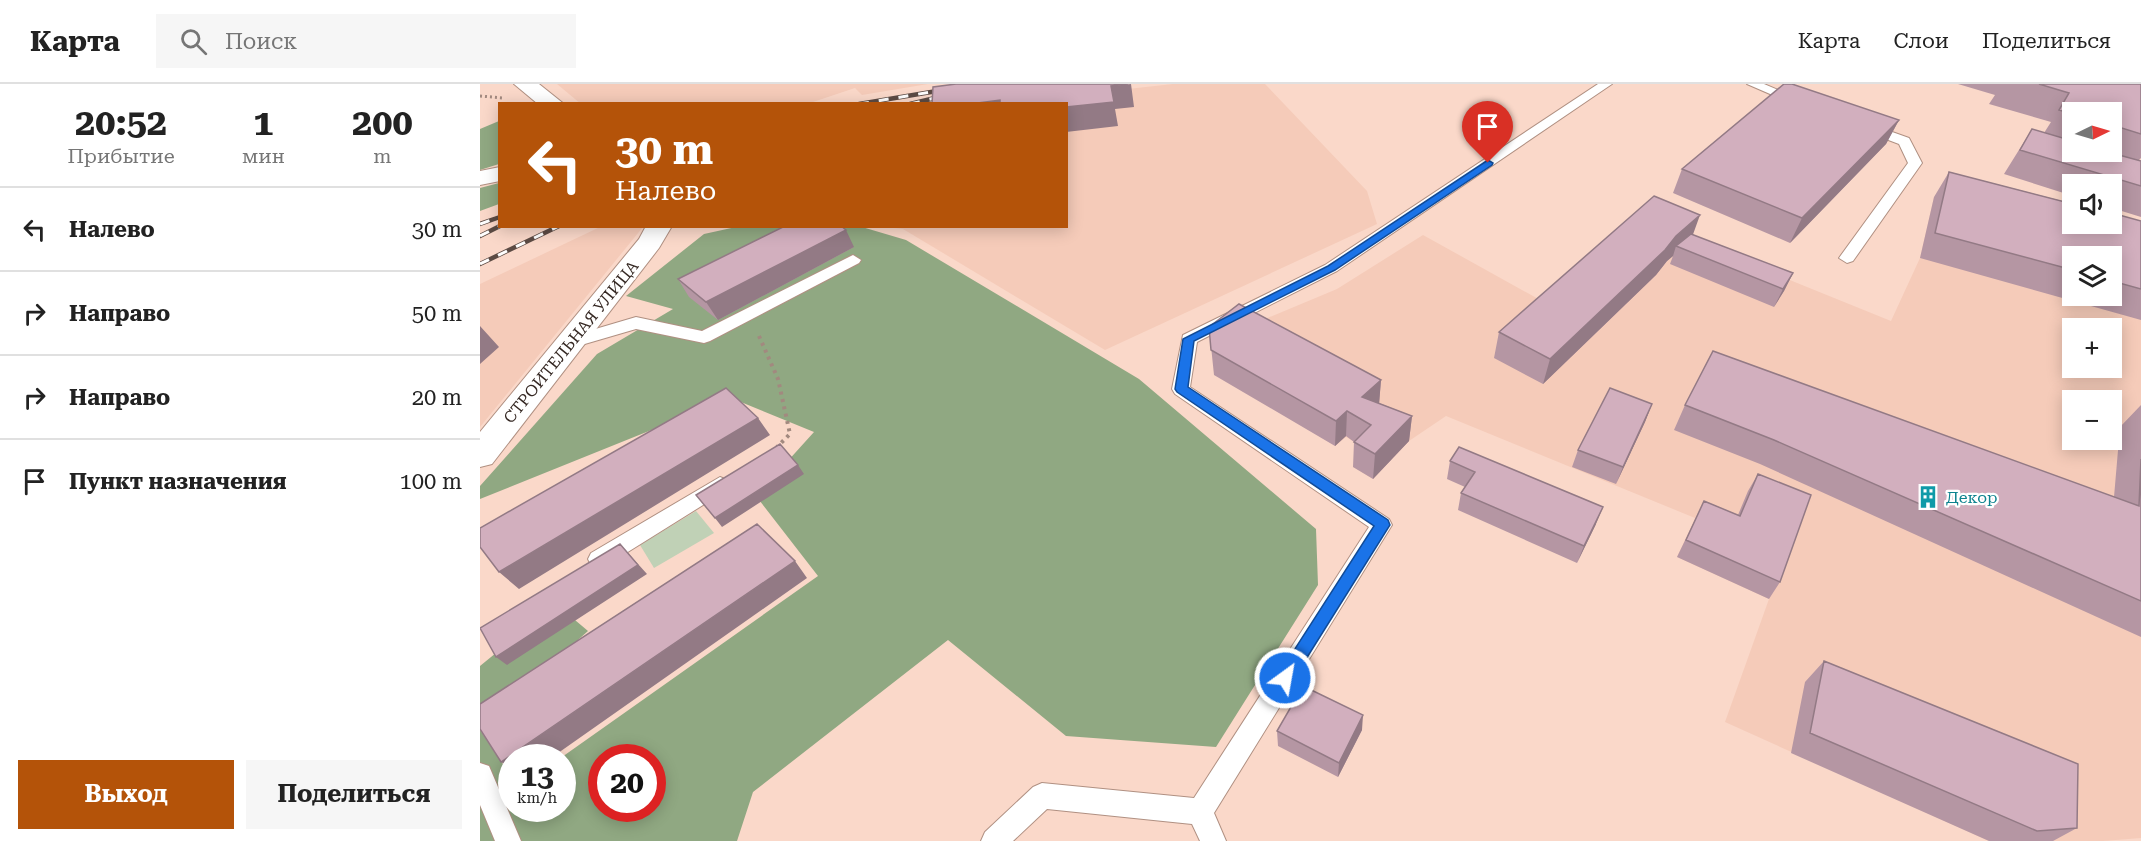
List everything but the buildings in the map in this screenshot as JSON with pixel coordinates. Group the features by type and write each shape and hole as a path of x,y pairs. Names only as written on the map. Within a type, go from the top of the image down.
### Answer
{"street":[{"path":"525,84 550,102"},
{"path":"480,178 498,174"},
{"name":"СТРОИТЕЛЬНАЯ УЛИЦА","path":"480,455 650,242 658,228"}],"lane":[{"path":"1200,812 1382,525 1181,389 1189,339 1332,268 1606,84"},
{"path":"1753,84 1806,104"},
{"path":"1847,258 1915,163 1904,141 1850,120"},
{"path":"571,342 636,323 704,337 853,260"},
{"path":"585,568 769,455"},
{"path":"480,775 508,841"},
{"path":"994,841 1042,796 1200,812"},
{"path":"1200,812 1213,841"}],"path":[{"path":"749,314 778,380 790,434 769,455"}],"shaded area":[{"path":"557,84 928,84 862,95 855,88 813,102 579,102"},
{"path":"1173,84 1265,84 1367,191 1377,224 1105,350 903,229 894,228 1068,228 1068,102 1008,102"},
{"path":"1934,197 2062,230 2062,234 2076,234 2122,246 2062,246 2062,306 2122,306 2122,246 2141,251 2141,838 2103,841 1989,841 1725,722 1769,599 1677,557 1695,518 1446,416 1409,441 1373,479 1353,467 1369,450 1346,437 1335,446 1241,329 1337,289 1423,235 1551,306 1691,240 1891,321 1920,258"},
{"path":"598,228 642,228 480,427 480,284"}],"green space":[{"path":"498,121 498,164 480,170 480,129"},
{"path":"498,183 498,204 480,211 480,188"},
{"path":"731,228 865,228 906,240 1139,379 1316,529 1318,585 1216,747 1066,736 948,640 753,792 737,841 480,841 480,730 498,757 498,822 576,822 576,747 818,576 756,496 814,432 731,398 480,499 480,486 597,354 673,309 626,296 704,234"},
{"path":"696,511 714,533 654,568 640,545"},
{"path":"556,604 588,631 480,727 480,666"}],"railway":[{"path":"871,102 979,84"},
{"path":"918,102 935,98"},
{"path":"480,224 498,218"},
{"path":"480,236 498,227"},
{"path":"480,264 555,228"}],"place":[{"name":"Декор","path":"1928,497"}],"route":[{"path":"1285,678 1382,525 1181,389 1189,339 1332,268 1488,163"}]}
